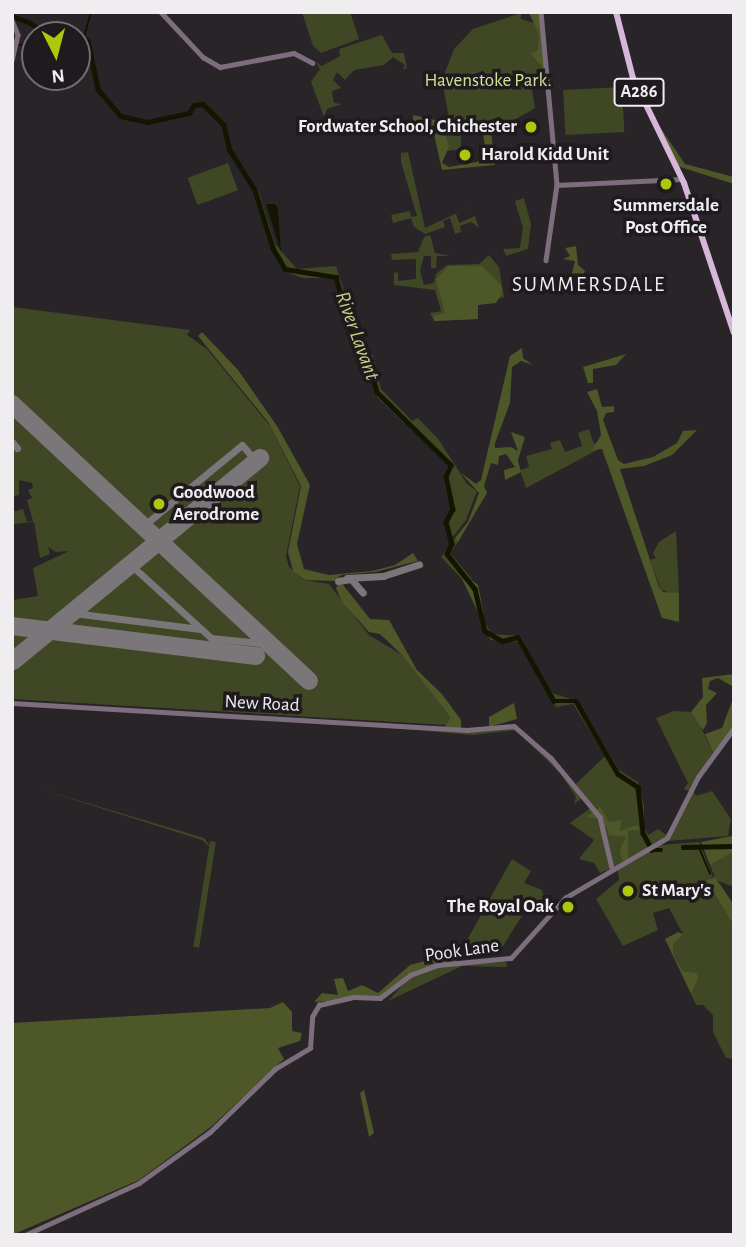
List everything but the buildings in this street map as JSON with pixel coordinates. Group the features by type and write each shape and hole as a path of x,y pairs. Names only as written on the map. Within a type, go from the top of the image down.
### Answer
{"main road":[{"name":"A286","path":"617,12 634,80 682,178 734,333"}],"street":[{"path":"161,12 203,57 220,67 294,53 313,63"},
{"path":"541,12 557,185 546,260"},
{"path":"12,20 18,35 12,60"},
{"path":"557,185 682,178"},
{"name":"New Road","path":"12,703 467,730 510,725 525,732 545,752 600,817 612,868"},
{"name":"Pook Lane","path":"25,1235 139,1183 209,1132 275,1069 310,1048 312,1017 319,1005 354,998 380,998 410,975 438,965 507,960 559,902 612,868 652,849 677,826 698,777 734,728"}],"green space":[{"path":"302,12 350,12 359,39 321,53 313,46"},
{"path":"540,12 546,71 531,54 538,50 539,34 529,13"},
{"name":"Havenstoke Park.","path":"521,13 521,19 541,25 546,77 531,83 535,108 500,128 449,119 442,80 454,49 473,29"},
{"path":"382,35 392,53 404,53 407,68 403,70 405,65 393,57 384,65 354,70 345,80 337,72 333,80 341,88 332,91 334,103 342,104 327,109 324,117 311,82 320,69 316,62 322,66 340,56 339,49"},
{"path":"622,87 624,132 565,135 563,90"},
{"path":"413,115 462,126 461,131 444,132 449,146 442,163 449,167 487,160 483,134 465,128 491,131 495,165 442,170 433,130 413,121"},
{"path":"437,123 461,126 461,149 441,152"},
{"path":"660,127 685,164 734,177 734,184 677,166"},
{"path":"408,152 425,228 472,206 456,214 459,223 475,216 479,228 471,222 460,226 461,232 455,234 450,218 443,221 445,227 425,234 414,227 411,218 393,223 391,215 410,211 411,217 417,216 401,162 401,153"},
{"path":"228,163 238,190 198,205 188,178"},
{"path":"258,189 275,244 297,269 336,266 360,341 373,356 381,389 412,421 418,418 439,440 467,484 477,491 466,520 451,539 444,522 451,511 443,477 448,465 377,397 366,354 351,339 334,278 302,278 284,271 270,246 253,191"},
{"path":"524,198 531,224 528,249 506,256 503,249 520,248 523,228 515,201"},
{"path":"430,235 435,253 450,256 437,256 436,268 431,268 431,256 424,256 420,270 424,285 434,283 436,274 447,265 479,264 489,255 499,267 504,297 478,305 478,319 434,321 430,313 441,311 435,290 394,285 394,273 398,272 398,281 416,279 416,259 392,260 391,254 418,252 424,237"},
{"path":"576,246 578,265 585,271 580,282 585,289 580,292 571,277 575,261 563,259 570,256 565,248"},
{"path":"448,266 482,266 501,285 502,293 496,303 478,305 478,319 434,321 434,316 445,313 436,280"},
{"name":"Goodwood Aerodrome","path":"12,307 190,330 187,335 207,349 270,426 300,486 286,556 289,567 304,580 329,584 369,635 402,655 450,717 446,725 12,699 12,600 38,596 33,568 69,551 56,552 48,547 50,554 40,558 34,522 14,524 12,516 12,512 23,509 27,522 33,521 27,500 32,498 28,490 33,488 32,483 19,480 19,495 12,497"},
{"path":"202,332 238,370 277,426 310,485 297,544 304,569 329,575 372,571 395,565 413,553 418,561 375,572 341,575 334,581 305,580 293,571 288,552 301,486 268,422 198,336"},
{"path":"522,348 523,358 533,365 521,361 512,367 510,403 495,443 495,448 511,447 518,451 511,432 525,437 518,460 521,472 505,480 504,470 515,467 506,454 499,456 498,465 491,463 484,486 487,493 458,542 455,538 468,522 479,493 460,472 476,484 481,480 510,356"},
{"path":"626,354 616,365 593,369 593,383 588,383 583,367"},
{"path":"597,389 602,407 614,406 614,412 606,413 603,420 618,460 624,464 653,457 677,443 683,431 697,430 672,455 644,466 620,469 659,587 663,592 679,593 679,622 662,618 602,449 592,450 601,435 597,411 587,392"},
{"path":"589,429 593,442 601,448 526,488 520,470 529,467 526,456 552,449 550,443 560,440 565,452 582,446 578,433"},
{"path":"676,531 679,593 674,594 661,590 650,560 656,558 653,553 659,542"},
{"path":"455,538 458,542 450,553 472,579 462,579 441,557"},
{"path":"469,578 478,585 484,615 477,610 462,579"},
{"path":"340,581 370,619 389,620 417,670 442,694 461,720 461,728 445,727 450,717 402,655 380,634 369,632 342,602 336,588"},
{"path":"480,615 492,634 521,636 544,684 554,694 578,701 619,770 638,782 644,805 644,826 648,835 658,829 668,836 662,842 640,857 600,873 594,863 579,859 594,840 570,823 592,807 576,784 605,756 573,704 556,707 518,642 490,640"},
{"path":"734,674 732,686 718,678 710,681 708,689 717,693 706,705 707,723 703,730 691,712 703,697 702,678"},
{"path":"734,696 734,726 715,757 705,734 722,728"},
{"path":"514,703 517,719 489,727 489,717"},
{"path":"674,711 694,712 715,757 691,792 684,789 688,783 656,718"},
{"path":"359,725 480,732 514,726 550,759 583,797 574,804 576,797 560,773 516,730 472,735"},
{"path":"37,788 204,838 212,849 202,840"},
{"path":"712,791 731,819 728,836 668,841 694,792 696,796"},
{"path":"600,807 609,822 622,820 619,831 638,825 639,830 628,830 628,860 622,860 620,849 626,837 609,835 606,826 601,836 598,818 586,817"},
{"path":"732,836 734,852 710,865 701,842"},
{"path":"210,841 216,842 199,948 193,947"},
{"path":"699,842 713,877 706,880 734,926 734,1059 726,1058 713,1032 713,1015 703,1005 696,1005 691,994 693,973 683,971 674,956 673,945 683,934 669,908 653,913 658,930 623,946 596,899 619,880 617,866 661,845"},
{"path":"734,852 734,887 716,880 710,865"},
{"path":"512,859 531,871 524,883 542,890 546,905 544,910 530,903 498,954 485,953 466,942"},
{"path":"715,877 734,905 734,926 706,880"},
{"path":"678,932 683,934 673,945 674,956 683,971 697,973 698,978 691,994 665,939"},
{"path":"458,952 456,962 410,974 380,997 314,1002 322,993 338,995 334,979 343,978 348,991 362,985 378,993 410,965"},
{"path":"506,962 507,967 462,966 388,1001 411,976 438,966"},
{"path":"283,1002 292,1012 292,1031 302,1033 300,1041 278,1048 284,1059 212,1126 139,1180 12,1235 12,1023 270,1008"},
{"path":"364,1090 374,1133 369,1137 360,1093"}],"shaded area":[{"path":"266,204 275,204 278,209 281,252"}],"waterway":[{"name":"River Lavant","path":"88,21 91,12"},
{"name":"River Lavant","path":"12,16 26,21"},
{"name":"River Lavant","path":"91,55 98,89 121,116 147,122 189,113 194,105 203,104 224,125 230,150 255,190 273,248 285,269 336,277 355,344 366,352 377,392 451,465 446,477 453,509 446,522 452,544 447,554 475,589 485,631 502,641 518,637 554,701 576,701 618,774 638,787 643,833 652,850 661,850"},
{"name":"River Lavant","path":"683,847 734,846"},
{"path":"700,850 710,874"}],"taxiway":[{"path":"12,442 17,448"},
{"path":"142,527 242,445 256,461"},
{"path":"195,485 208,502"},
{"path":"347,578 383,576 419,564"},
{"path":"132,566 211,638 269,644"},
{"path":"338,581 351,579 363,593"},
{"path":"73,613 200,629"}],"runway":[{"path":"12,404 309,681"},
{"path":"13,661 260,458"},
{"path":"12,626 256,656"}],"place":[{"name":"Fordwater School, Chichester","path":"531,127"},
{"name":"Harold Kidd Unit","path":"465,155"},
{"name":"Summersdale Post Office","path":"666,184"},
{"name":"Goodwood Aerodrome","path":"159,504"},
{"name":"St Mary's","path":"628,891"},
{"name":"The Royal Oak","path":"568,907"}],"district":[{"name":"SUMMERSDALE","path":"589,285"}]}
